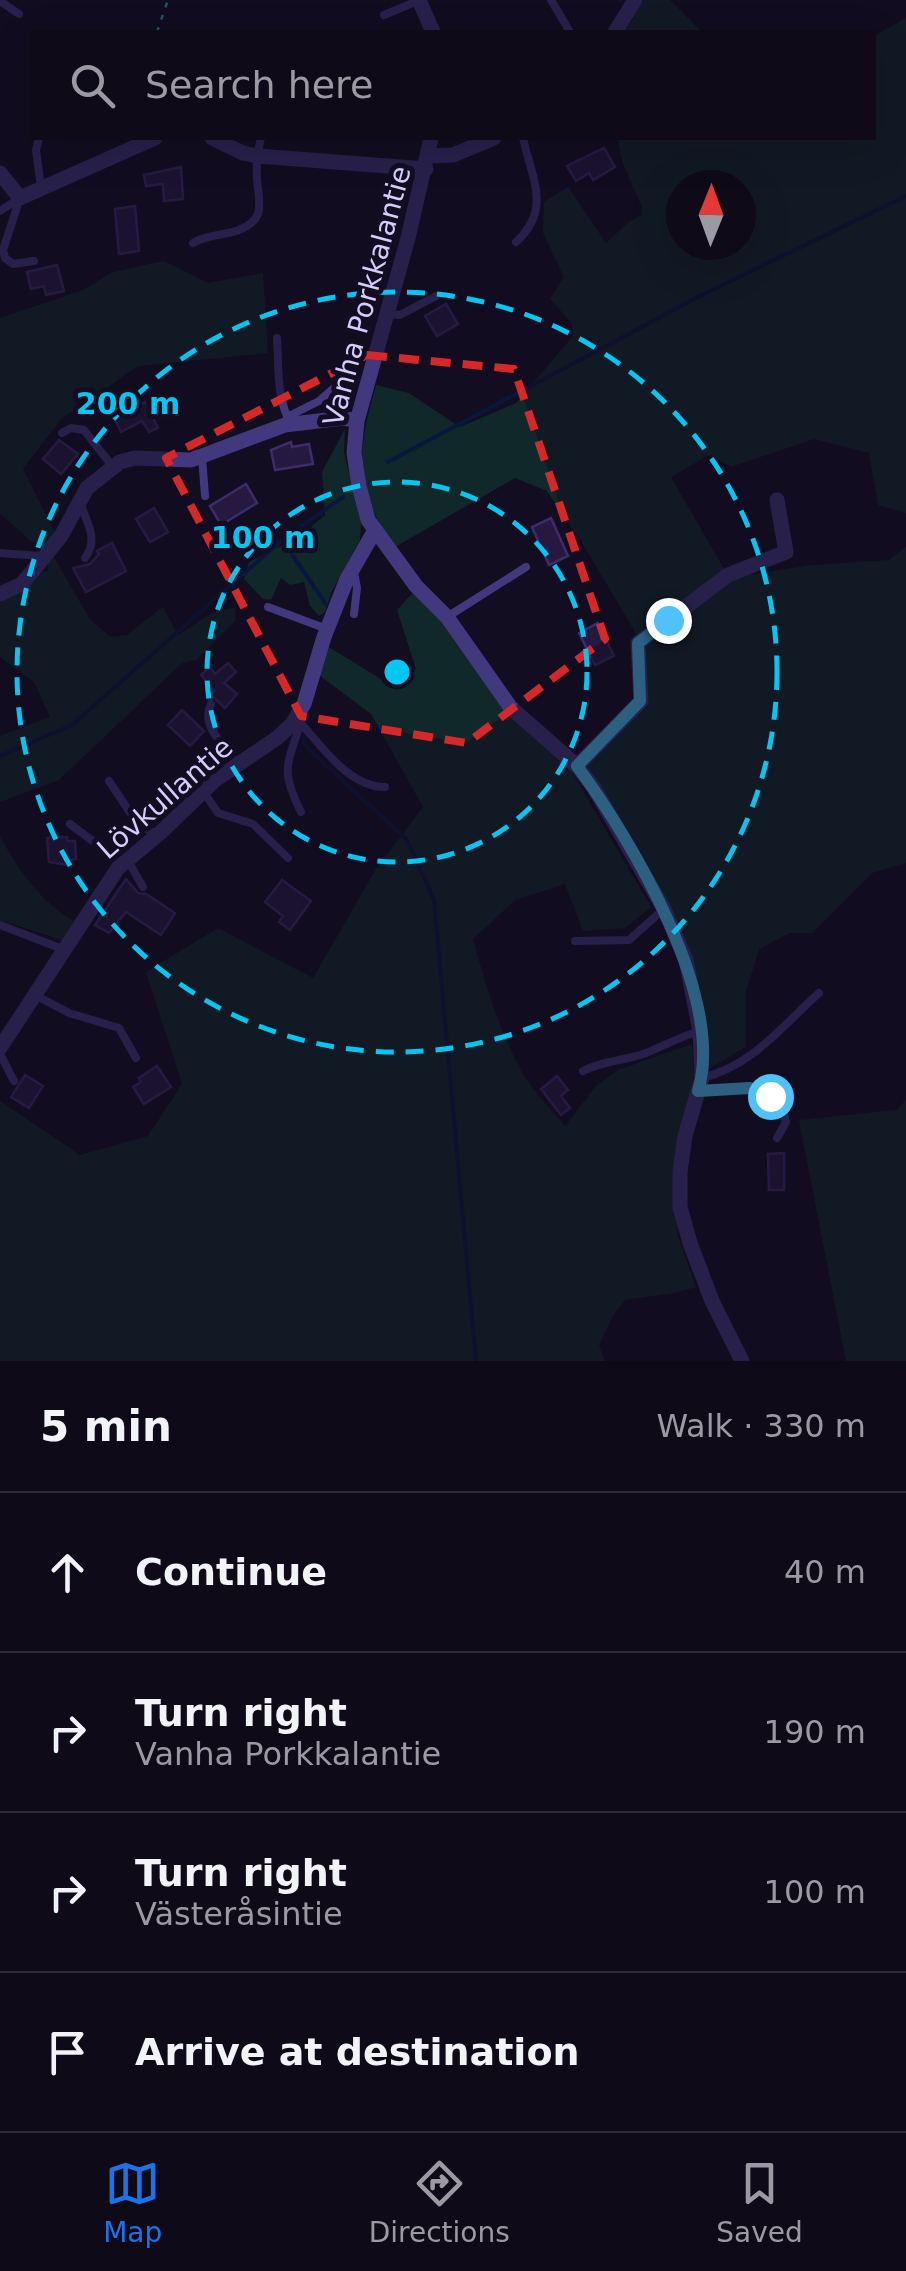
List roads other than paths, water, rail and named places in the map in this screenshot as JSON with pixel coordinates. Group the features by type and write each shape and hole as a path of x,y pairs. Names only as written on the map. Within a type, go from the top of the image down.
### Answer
{"street":[{"path":"420,0 432,30"},
{"path":"616,30 635,0"},
{"path":"0,173 20,198 150,140"},
{"path":"216,140 258,156 428,163 489,140"},
{"name":"Vanha Porkkalantie","path":"431,140 428,163 357,421 354,453 358,486 368,520 416,586 447,616 511,708 577,766 664,909 686,960 700,1032 700,1085 685,1136 680,1207 712,1301 742,1361"},
{"path":"0,594 22,584 47,556 87,488 113,467 134,458 191,460 289,421 357,421"},
{"path":"577,766 640,701 638,643 728,575 786,552 777,500"},
{"name":"Lövkullantie","path":"0,1051 124,861 157,836 203,791 299,720 327,629 375,530"}],"lane":[{"path":"384,15 420,0"},
{"path":"551,0 569,30"},
{"path":"0,1 19,14"},
{"path":"38,140 36,150 41,188"},
{"path":"194,243 242,229 260,214 260,140"},
{"path":"516,242 532,228 539,208 522,140"},
{"path":"0,211 20,198"},
{"path":"20,198 2,251 13,264 34,262"},
{"path":"387,314 400,316 436,296"},
{"path":"278,338 280,394 289,421 334,388"},
{"path":"62,433 71,428 84,430 113,467"},
{"path":"202,457 204,496"},
{"path":"80,503 94,538 84,558"},
{"path":"0,553 47,556"},
{"path":"354,567 354,614"},
{"path":"447,616 526,567"},
{"path":"268,607 327,629"},
{"path":"211,704 207,710 209,725 238,764"},
{"path":"299,720 361,783 385,787"},
{"path":"299,720 286,772 287,784 301,812"},
{"path":"109,781 137,822 157,836"},
{"path":"203,791 218,812 253,824 288,858"},
{"path":"70,824 124,861 144,887"},
{"path":"574,941 629,940 664,909"},
{"path":"0,925 64,950"},
{"path":"700,1085 752,1055 818,993"},
{"path":"35,995 69,1012 120,1028 136,1058"},
{"path":"583,1071 609,1060 646,1054 675,1038 700,1032"},
{"path":"0,1051 14,1081"},
{"path":"700,1085 750,1088 770,1096 783,1107 786,1122 777,1138"}],"waterway":[{"path":"388,462 702,295 906,196"},
{"path":"326,604 282,540 343,497"},
{"path":"0,756 72,725 282,540"},
{"path":"304,733 304,745 407,840 434,900 476,1361"}]}
